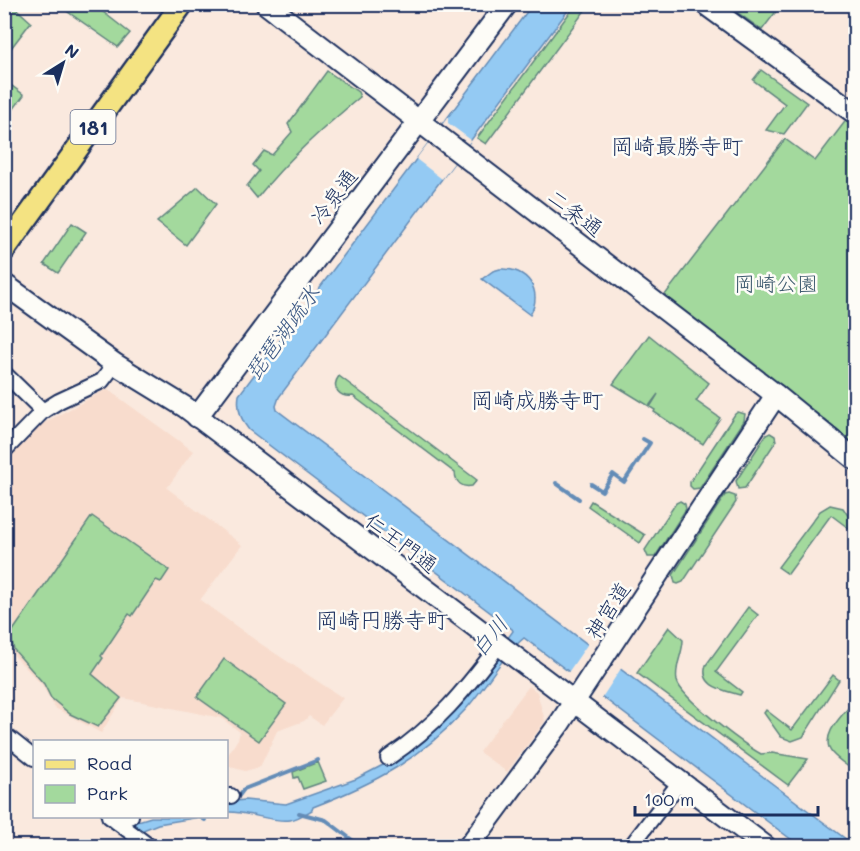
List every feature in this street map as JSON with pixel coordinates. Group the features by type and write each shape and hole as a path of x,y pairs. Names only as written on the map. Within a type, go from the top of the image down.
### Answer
{"main road":[{"name":"181","path":"4,250 182,4"}],"street":[{"name":"冷泉通","path":"197,417 425,127 507,4"},
{"path":"705,4 855,114"},
{"name":"二条通","path":"278,8 425,127 776,395 855,460"},
{"name":"仁王門通","path":"4,284 115,364 185,407 501,650 578,695 680,782 765,846"},
{"path":"4,451 44,411 59,401 102,381 115,364"},
{"path":"4,373 44,411"},
{"name":"神宮道","path":"469,846 608,652 776,395"},
{"path":"388,758 422,734 447,711 501,650"},
{"path":"4,734 33,757"},
{"path":"631,846 680,782"},
{"path":"119,820 133,835 149,846"}],"shaded area":[{"path":"107,389 193,451 167,488 242,545 200,600 258,642 343,698 322,725 309,716 304,721 277,731 260,767 245,771 228,766 228,754 240,732 221,718 123,698 101,733 55,708 42,685 5,646 4,463 42,424"},
{"path":"529,686 537,692 545,721 507,772 479,752"}],"green space":[{"path":"5,4 12,5 31,22 5,56"},
{"path":"576,4 589,5 486,144 477,138"},
{"path":"58,5 94,5 130,33 118,47"},
{"path":"727,5 781,5 762,30"},
{"path":"761,70 807,103 784,134 766,130 785,104 753,80"},
{"path":"327,71 358,92 360,97 306,144 257,198 247,186 259,171 253,165 264,151 272,155 292,132 288,124"},
{"path":"4,80 24,95 5,121 4,121"},
{"name":"岡崎公園","path":"847,119 855,125 855,446 827,425 829,423 664,296 785,139 815,161"},
{"path":"198,187 216,204 186,245 157,222"},
{"path":"72,223 86,232 58,273 44,264"},
{"path":"649,335 709,383 696,401 720,418 703,444 654,412 655,410 650,407 658,394 649,406 613,384"},
{"path":"339,376 477,480 472,486 460,484 455,473 353,396 340,394 336,388 336,380"},
{"path":"738,412 745,414 744,421 700,488 693,489 690,482"},
{"path":"770,433 775,436 776,441 745,488 738,489 736,481 766,435"},
{"path":"725,495 735,496 736,502 683,582 675,583 673,575"},
{"path":"591,501 645,535 640,543 588,506"},
{"path":"680,501 685,504 686,509 655,557 648,557 645,550 676,503"},
{"path":"830,505 843,508 855,526 855,533 831,515 788,574 778,567 820,511"},
{"path":"92,516 169,570 161,582 156,580 132,616 129,614 92,674 121,698 98,727 70,714 51,698 44,684 14,650 10,635"},
{"path":"748,607 758,615 716,672 742,692 740,695 709,683 705,672 706,665"},
{"path":"669,627 683,640 677,681 689,698 728,731 761,754 772,753 808,759 788,785 637,673"},
{"path":"224,659 286,704 259,741 197,697"},
{"path":"833,675 839,680 803,737 792,741 781,737 764,713 766,710 792,730"},
{"path":"855,700 855,720 850,735 855,757 855,772 832,753 828,739 834,725"},
{"path":"318,762 326,781 303,789 298,777 294,778 293,772"}],"water":[{"path":"532,5 572,5 279,397 277,410 855,846 800,846 524,638 509,653 473,701 449,727 396,768 357,789 313,807 312,810 293,819 276,820 228,812 228,802 245,800 286,804 356,779 383,765 406,750 492,660 513,631 249,430 241,418 239,395"},
{"path":"500,269 518,272 530,282 535,297 530,315 482,279"},
{"path":"148,818 194,818 158,824 136,833 125,825"}],"pier":[{"path":"448,117 448,123 471,140 442,179 416,159"},
{"path":"589,642 622,667 601,699 567,674"}],"waterway":[{"path":"591,484 602,491 613,474 624,482 650,443 643,439"},
{"path":"556,483 579,499"},
{"path":"235,801 244,789 318,760"},
{"path":"299,813 326,820 360,846"}],"district":[{"name":"岡崎最勝寺町","path":"677,145"},
{"name":"岡崎成勝寺町","path":"537,399"},
{"name":"岡崎円勝寺町","path":"382,619"}],"water label":[{"name":"琵琶湖疏水","path":"282,332"},
{"name":"白川","path":"489,636"}]}
